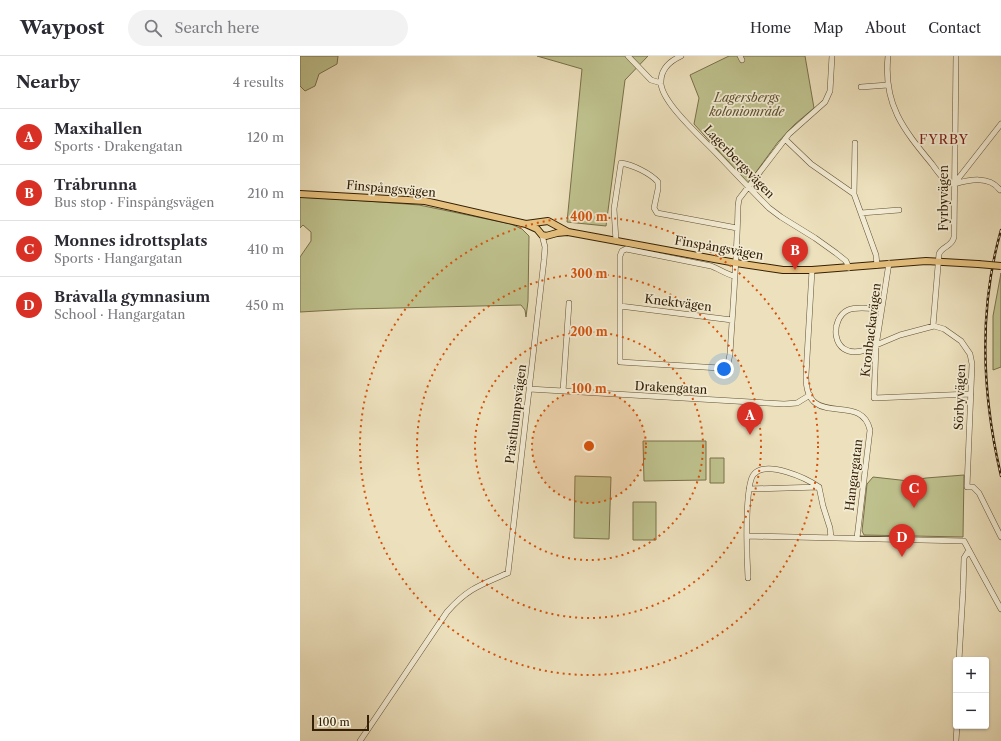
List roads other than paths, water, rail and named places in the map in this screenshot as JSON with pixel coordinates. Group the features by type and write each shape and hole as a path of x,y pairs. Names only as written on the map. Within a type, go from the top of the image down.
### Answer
{"main road":[{"name":"Finspångsvägen","path":"300,194 425,201 526,224 548,221 568,232 736,263 783,270 849,268 938,261 1001,264"},
{"path":"541,233 539,228 542,223"},
{"name":"Finspångsvägen","path":"526,224 546,236 568,232"},
{"path":"551,235 554,230 553,225"}],"street":[{"path":"628,56 651,80 661,83 662,74 667,66 670,62 681,56"},
{"path":"734,276 727,275 720,269 711,266 626,249 622,251 620,256 620,362 720,368 728,364 736,263 738,202 748,186 784,139 827,99 830,91 832,56"},
{"path":"888,56 888,84 894,110 904,127 946,181 950,184 954,184 982,179 997,186 1000,190"},
{"name":"Fyrbyvägen","path":"938,261 940,250 951,244 954,240 956,56"},
{"name":"Lagerbergsvägen","path":"661,83 665,96 679,114 770,208 781,217 824,243 844,259 848,263 849,268"},
{"path":"861,87 888,84"},
{"path":"954,184 1001,124"},
{"path":"784,139 811,164 854,194"},
{"path":"855,142 854,194 876,254 877,265"},
{"path":"616,241 614,209 621,163 635,167 655,178 658,182 654,208 657,213 737,228"},
{"path":"861,213 898,210"},
{"name":"Prästhumpsvägen","path":"541,233 545,247"},
{"name":"Prästhumpsvägen","path":"360,741 447,612 469,590 508,573 545,247 551,235"},
{"path":"882,309 855,308 848,310 840,316 837,322 837,340 840,346 847,351 856,352 933,326 938,261"},
{"name":"Kronbackavägen","path":"889,264 876,346 874,398 971,394"},
{"path":"810,395 806,380 812,270"},
{"path":"563,391 569,303"},
{"name":"Knektvägen","path":"620,306 732,320"},
{"name":"Sörbyvägen","path":"933,326 939,327 954,335 968,349 970,354 972,364 967,487 973,487 979,493 1001,536"},
{"name":"Drakengatan","path":"529,389 784,404 797,403 810,395"},
{"name":"Hangargatan","path":"810,395 818,404 826,409 856,412 862,415 868,425 869,436 857,538"},
{"path":"748,578 747,536 749,482 754,474 759,470 774,469 788,471 819,487"},
{"path":"819,487 822,506 830,528 831,538"},
{"path":"749,489 819,487"},
{"path":"747,536 964,541 1001,609"},
{"path":"959,657 964,558 969,550"},
{"path":"956,741 957,729"}],"railway":[{"path":"1001,230 989,291 985,353 990,414 1001,476"}],"place":[{"name":"Tråbrunna","path":"795,270"},
{"name":"Maxihallen","path":"750,435"},
{"name":"Monnes idrottsplats","path":"914,508"},
{"name":"Bråvalla gymnasium","path":"902,557"}],"district":[{"name":"FYRBY","path":"944,139"}],"park label":[{"name":"Lagersbergs koloniområde","path":"747,105"}]}
